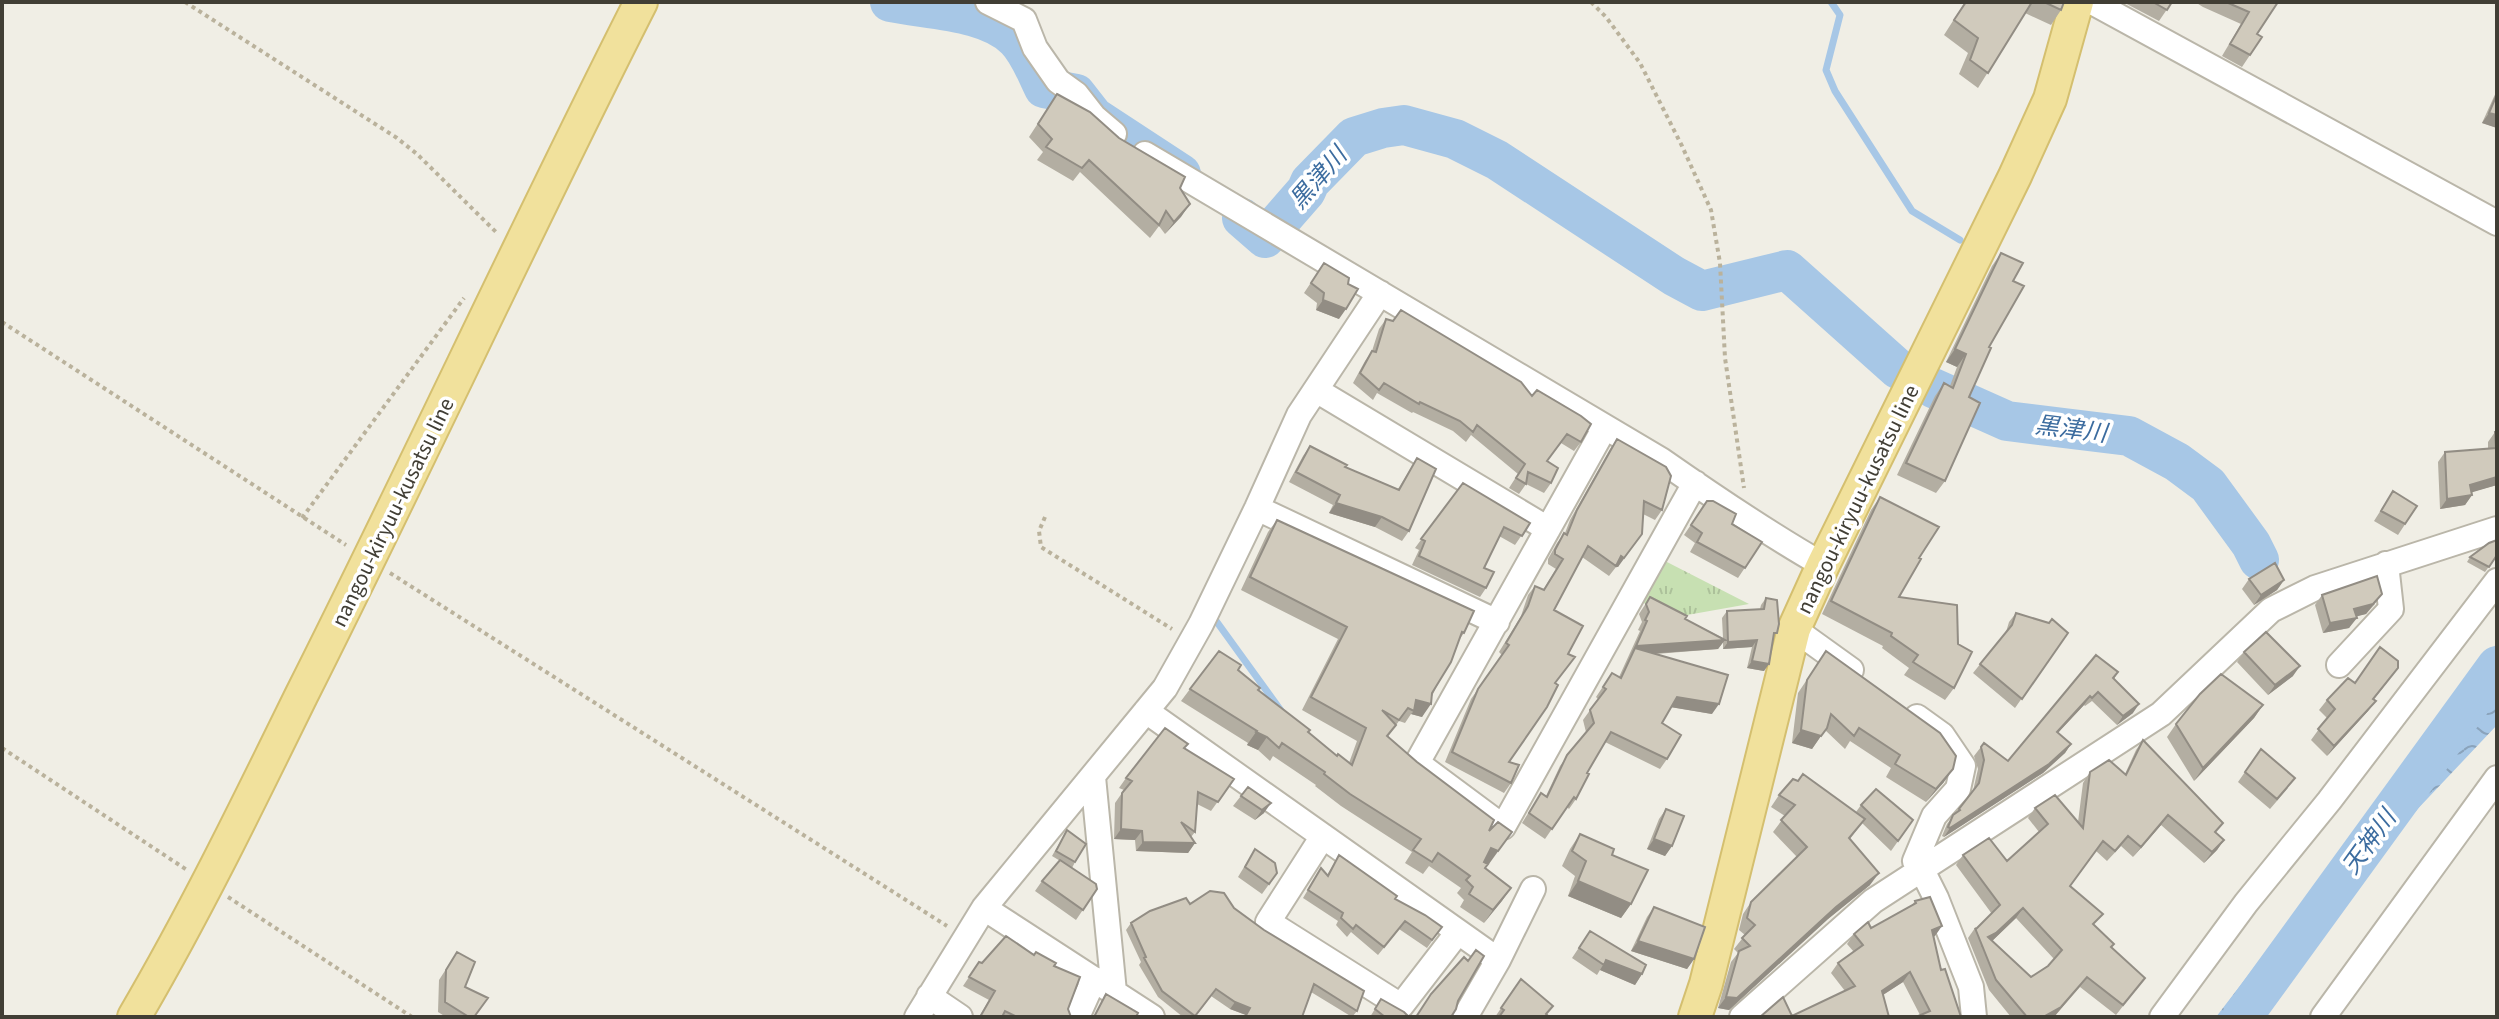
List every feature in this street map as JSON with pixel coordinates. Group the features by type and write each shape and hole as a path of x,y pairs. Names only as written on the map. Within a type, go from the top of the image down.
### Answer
{"main road":[{"name":"nangou-kiryuu-kusatsu line","path":"134,1017 208,884 641,2"},
{"name":"nangou-kiryuu-kusatsu line","path":"1695,1017 1706,984 1794,629 2050,99 2077,2"}],"street":[{"path":"988,2 1024,20 1035,48 1058,81 1076,94 1094,117 1118,138 1605,427 1729,504 1767,533 1823,565"},
{"path":"2092,2 2497,223"},
{"path":"960,1017 923,1007 984,908 1165,688 1257,508 1299,415 1380,293"},
{"path":"1316,390 1548,529"},
{"path":"1605,427 1417,763 1503,827 1695,483"},
{"path":"1257,508 1497,622"},
{"path":"1742,1017 1873,901 2161,714 2271,610 2315,588 2497,529"},
{"path":"2339,665 2391,609 2386,564"},
{"path":"2162,1017 2246,903 2329,801 2497,581"},
{"path":"1794,629 1868,682"},
{"path":"1893,700 1942,735 1963,766 1958,789 1934,816 1915,861 1922,870 1971,987 1974,1017"},
{"path":"1146,711 1498,960"},
{"path":"1077,1017 1104,985 1093,777"},
{"path":"2323,1017 2497,778"},
{"path":"1323,836 1268,922 1401,1006 1458,932"},
{"path":"1465,1017 1498,960 1533,889"},
{"path":"984,908 1152,1017"}],"path":[{"path":"185,2 397,138 427,163 503,238 520,246"},
{"path":"1591,2 1640,63 1711,210 1720,263 1725,358 1745,486 1729,504"},
{"path":"302,518 464,297"},
{"path":"2,322 302,518 966,938"},
{"path":"1045,517 1039,531 1041,547 1191,641"}],"green space":[{"path":"1665,561 1749,604 1676,617 1639,601"}],"water":[{"path":"2497,643 2497,725 2273,962 2242,1017 2216,1017 2353,845 2429,780 2456,733 2486,657"}],"building":[{"path":"1966,2 2032,2 1988,73 1970,60 1978,38 1954,20"},
{"path":"2044,2 2064,2 2061,10"},
{"path":"2153,2 2172,2 2167,10"},
{"path":"2226,2 2278,2 2257,34 2262,37 2250,55 2230,44 2249,12"},
{"path":"1057,94 1090,112 1119,138 1185,177 1180,188 1190,204 1174,222 1166,211 1159,225 1089,160 1082,168 1046,147 1052,139 1038,124"},
{"path":"2497,94 2497,115 2489,113"},
{"path":"2001,253 2023,263 2013,281 2024,286 1989,347 1969,397 1980,403 1945,481 1906,463 1944,383 1953,388 1966,354 1955,349"},
{"path":"1324,263 1349,278 1348,284 1358,289 1346,309 1323,300 1324,293 1311,283"},
{"path":"1401,310 1521,382 1532,396 1537,390 1591,424 1581,442 1567,434 1547,461 1558,468 1551,483 1528,472 1526,484 1516,478 1525,464 1477,425 1473,432 1460,421 1419,404 1384,383 1379,390 1360,373 1372,351 1376,352 1386,319 1393,321"},
{"path":"2497,432 2497,477 2470,485 2472,495 2447,499 2445,452 2496,448"},
{"path":"1617,439 1666,467 1671,476 1662,510 1644,501 1642,534 1624,558 1621,556 1616,566 1588,546 1554,610 1583,626 1568,654 1575,657 1555,683 1558,685 1547,707 1509,762 1519,765 1511,783 1452,752 1478,689 1509,645 1506,643 1528,606 1535,586 1544,590 1563,559 1555,554 1555,550 1564,533 1567,535 1577,510"},
{"path":"1310,446 1347,465 1345,467 1399,490 1417,458 1436,469 1409,531 1382,517 1336,503 1340,495 1296,472"},
{"path":"1463,483 1530,523 1522,536 1504,527 1484,568 1494,572 1486,588 1419,556 1425,541 1421,539"},
{"path":"2393,491 2417,506 2405,524 2381,511"},
{"path":"1880,497 1939,527 1899,597 1957,605 1958,644 1972,652 1954,688 1913,662 1918,655 1891,636 1892,633 1831,601"},
{"path":"1707,501 1713,501 1736,514 1732,524 1762,542 1745,568 1697,542 1702,533 1691,525"},
{"path":"1277,520 1474,611 1451,662 1432,693 1431,704 1416,700 1414,711 1408,708 1399,720 1382,710 1396,725 1387,736 1494,820 1489,831 1498,822 1512,832 1498,851 1491,848 1484,862 1488,864 1485,868 1511,888 1493,910 1469,894 1473,887 1466,880 1470,876 1438,853 1432,862 1413,850 1421,839 1350,794 1325,772 1282,743 1279,748 1267,737 1190,689 1219,651 1241,665 1238,670 1260,688 1258,690 1352,765 1366,728 1311,697 1347,627 1250,577"},
{"path":"2497,540 2497,555 2489,567 2470,557 2489,543"},
{"path":"2275,563 2284,580 2261,595 2249,579"},
{"path":"2377,576 2382,594 2373,604 2354,609 2357,618 2330,623 2322,595"},
{"path":"1650,597 1725,640 1636,646 1647,621 1649,612 1646,604"},
{"path":"1766,598 1777,600 1779,624 1777,633 1774,633 1769,664 1752,661 1757,640 1728,642 1727,611 1764,609"},
{"path":"2016,613 2049,623 2052,619 2068,633 2022,699 1980,664 2012,625"},
{"path":"2266,632 2300,666 2275,685 2244,652"},
{"path":"2380,647 2398,661 2398,668 2373,699 2376,701 2334,746 2318,729 2335,709 2327,700 2348,678 2355,683"},
{"path":"1635,648 1728,675 1719,704 1677,697 1662,723 1681,735 1667,759 1611,732 1576,799 1574,797 1552,829 1529,813 1541,793 1547,797 1567,755 1594,723 1590,710 1606,689 1603,687 1612,673 1621,678"},
{"path":"1826,651 1940,733 1956,756 1953,769 1936,789 1895,764 1900,755 1859,728 1854,736 1831,714 1821,736 1801,730 1807,680"},
{"path":"2096,655 2118,672 2113,678 2139,704 2123,716 2098,692 2092,698 2090,696 2057,732 2071,744 2049,764 1948,827 1953,815 1979,783 1984,760 1981,747 1984,743 2008,761"},
{"path":"2221,674 2263,705 2203,768 2176,724"},
{"path":"1165,728 1188,744 1184,748 1234,779 1218,802 1198,792 1195,832 1181,822 1195,843 1143,842 1142,831 1121,829 1122,793 1132,781 1126,778"},
{"path":"2143,740 2223,823 2215,832 2224,840 2212,852 2168,815 2141,847 2128,836 2115,851 2103,841 2070,886 2103,914 2093,924 2114,944 2111,947 2145,978 2123,1005 2087,977 2061,1007 2043,1017 2027,1017 1996,980 1975,928 2000,905 1963,855 1989,838 2007,861 2048,824 2035,808 2055,795 2083,828 2090,772 2109,760 2126,775","holes":["2023,908 2062,950 2048,966 2031,977 1988,937"]},
{"path":"2261,749 2295,778 2277,799 2245,772"},
{"path":"1803,774 1865,819 1849,838 1879,873 1836,907 1737,998 1726,997 1739,951 1750,946 1742,938 1755,925 1747,918 1751,902 1807,847 1781,820 1795,805 1779,795 1793,779 1798,781"},
{"path":"1248,787 1271,803 1262,810 1241,796"},
{"path":"1876,789 1913,820 1898,841 1861,805"},
{"path":"1666,809 1684,816 1672,846 1654,839"},
{"path":"1067,830 1086,844 1075,862 1056,851"},
{"path":"1580,834 1614,849 1612,855 1648,870 1631,904 1578,881 1586,861 1572,851"},
{"path":"1255,849 1275,863 1277,873 1269,884 1245,867"},
{"path":"1339,855 1397,896 1395,899 1442,927 1432,940 1405,921 1384,947 1356,925 1353,929 1341,918 1343,913 1308,890 1321,868 1328,876"},
{"path":"1060,860 1096,884 1097,889 1083,910 1042,881"},
{"path":"1210,891 1224,893 1234,908 1264,930 1364,991 1357,1011 1314,984 1302,1017 1245,1017 1250,1008 1216,989 1195,1016 1162,991 1144,958 1131,923 1150,911 1186,898 1190,904"},
{"path":"1930,897 1942,926 1932,930 1941,970 1945,969 1961,1017 1916,1017 1930,1011 1910,972 1882,991 1889,1017 1760,1017 1783,997 1792,1016 1855,986 1838,963 1863,945 1854,934 1868,922 1871,928 1915,901"},
{"path":"1654,907 1705,927 1694,959 1638,941"},
{"path":"1590,931 1646,965 1642,974 1606,960 1604,965 1579,948"},
{"path":"1006,936 1034,955 1036,952 1056,963 1054,966 1080,977 1068,1009 1071,1017 1017,1017 1005,1011 1002,1017 980,1017 995,991 969,977 979,962 982,963"},
{"path":"1476,950 1484,956 1451,1017 1416,1017 1431,994 1464,957 1468,961"},
{"path":"457,952 475,962 465,987 488,998 474,1017 445,1002 446,970"},
{"path":"1521,979 1553,1006 1546,1014 1549,1017 1499,1017 1504,1010 1501,1008"},
{"path":"1106,994 1138,1013 1136,1017 1094,1017"},
{"path":"1381,999 1409,1017 1385,1017 1375,1009"}],"waterway":[{"name":"黒津川","path":"890,2 974,17 1004,29 1025,50 1044,88 1076,94 1094,117 1181,174"},
{"path":"1831,2 1840,15 1826,70 1835,91 1912,211 1960,240"},
{"name":"黒津川","path":"1242,218 1265,238 1306,191 1310,182 1354,137 1404,125 1455,139 1497,160 1674,276 1702,291 1787,270 1898,369"},
{"name":"黒津川","path":"1933,388 2007,421 2129,436 2177,462 2208,485 2259,560"},
{"path":"1214,618 1282,712"},
{"name":"天神川","path":"2242,1017 2497,666"}]}
